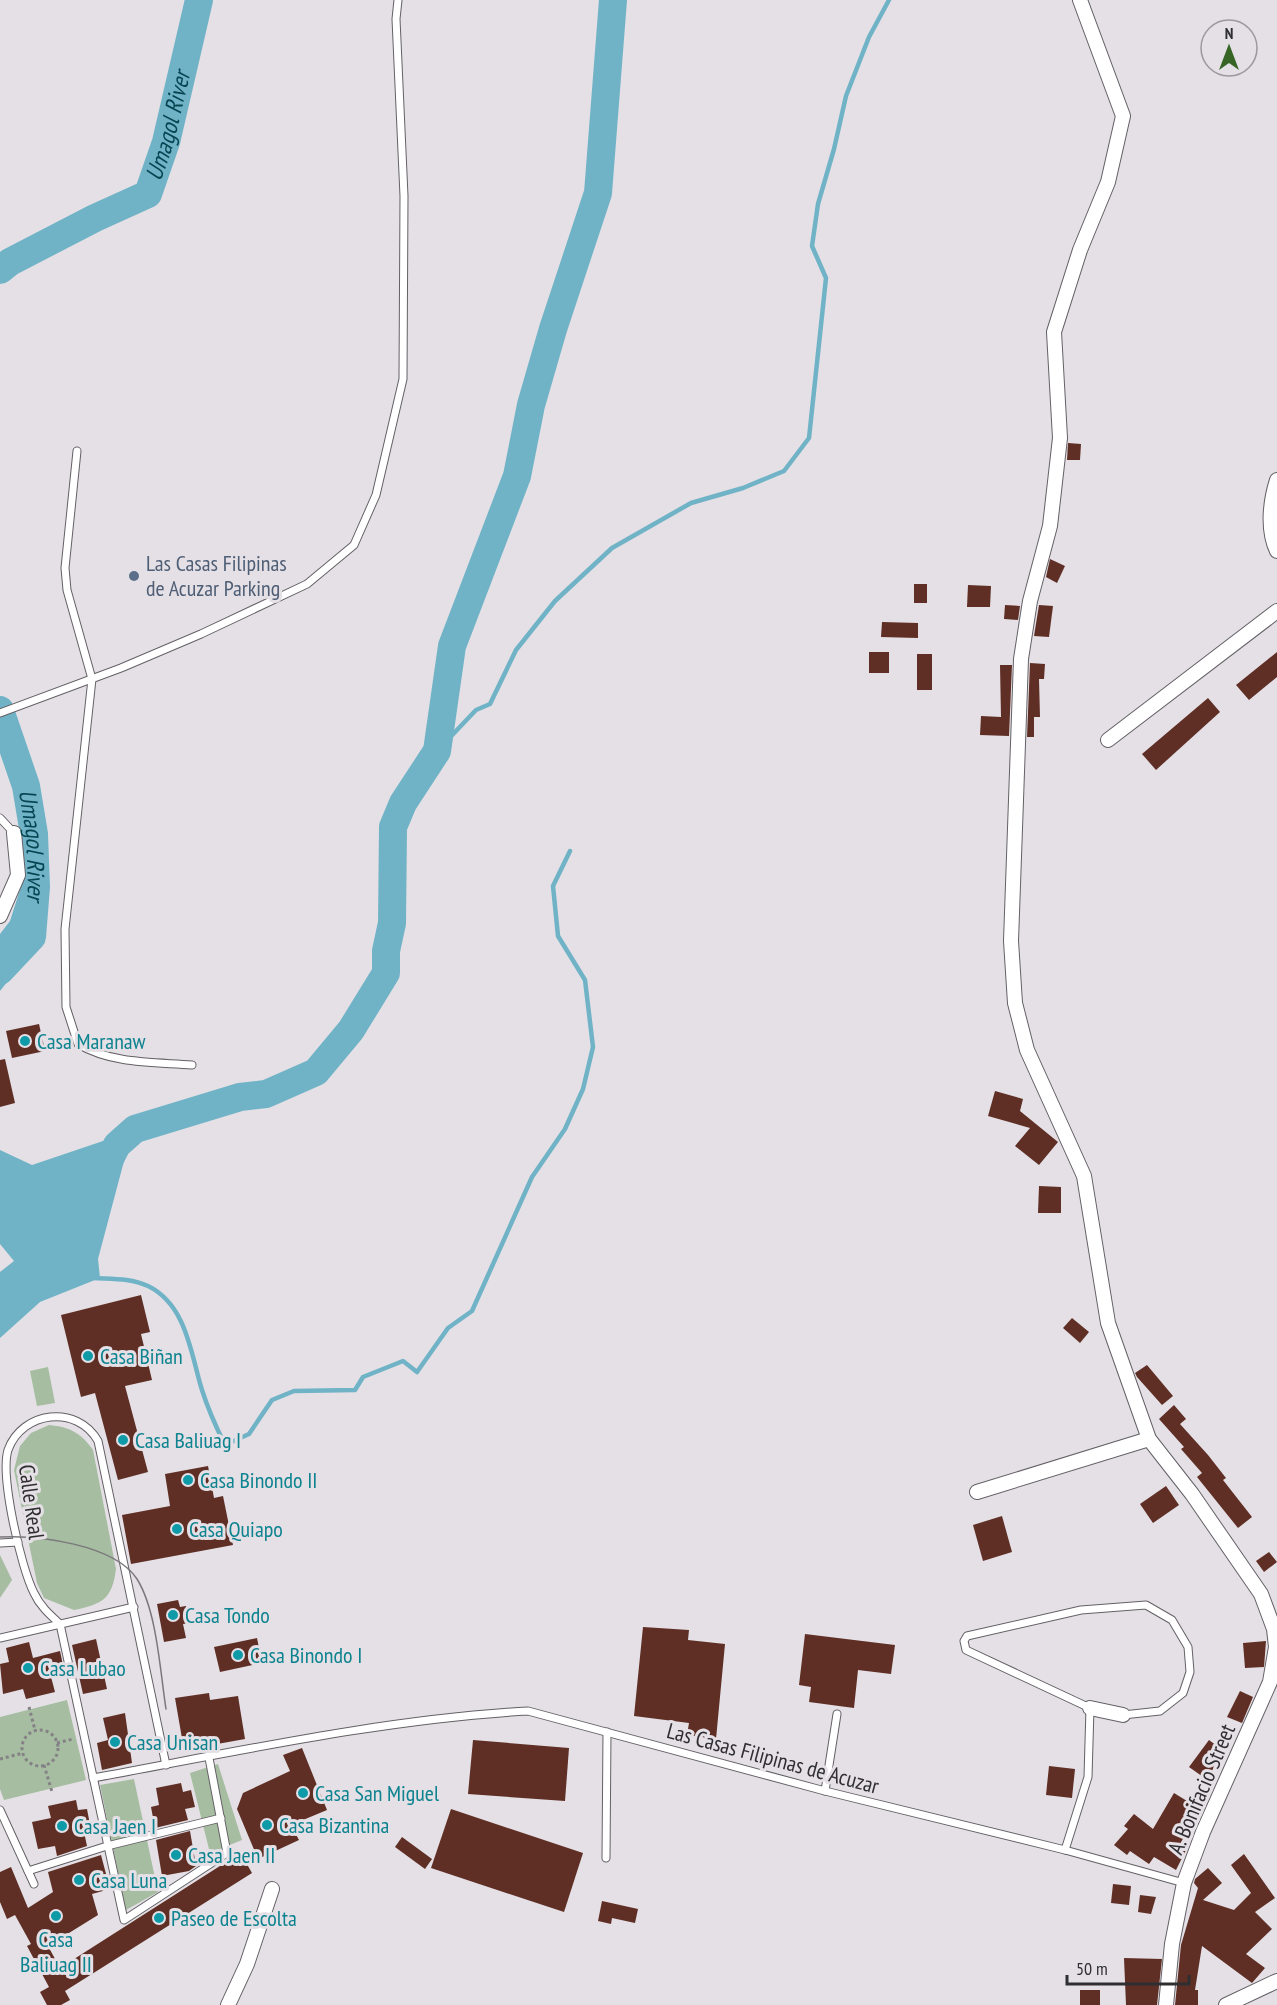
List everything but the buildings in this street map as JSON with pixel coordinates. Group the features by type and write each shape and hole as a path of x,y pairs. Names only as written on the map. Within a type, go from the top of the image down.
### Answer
{"street":[{"name":"A. Bonifacio Street","path":"1080,0 1123,116 1108,182 1080,250 1054,332 1060,438 1050,526 1030,601 1022,659 1011,941 1016,1003 1027,1050 1084,1176 1108,1323 1149,1439 1192,1494 1261,1594 1274,1629 1277,1647 1270,1682 1203,1832 1184,1883 1172,1944 1166,2005"},
{"path":"1277,480 1273,493 1270,537 1277,551"},
{"path":"1108,740 1277,611"},
{"path":"0,916 18,875 14,833"},
{"path":"977,1492 1149,1439"},
{"path":"1090,1708 1123,1715"},
{"path":"228,2005 247,1964 272,1889"},
{"path":"1226,2005 1277,1981"}],"lane":[{"path":"0,712 65,686 92,679 201,634 307,584 354,545 376,495 403,379 404,196 396,19 398,0"},
{"path":"77,451 65,568 67,590 92,679 65,929 66,1007 70,1027 78,1044 93,1053 130,1061 192,1065"},
{"path":"0,818 14,833"},
{"name":"Calle Real","path":"60,1624 41,1606 32,1590 18,1542 8,1490 8,1451 16,1434 26,1425 54,1417 70,1417 84,1423 98,1441 134,1607"},
{"path":"0,1543 18,1542"},
{"path":"1065,1850 1088,1777 1090,1708 966,1650 964,1641 967,1636 1080,1610 1146,1605 1172,1620 1188,1647 1190,1672 1183,1693 1160,1711 1123,1715"},
{"path":"0,1638 134,1607 166,1765"},
{"path":"60,1624 124,1920 227,1852 209,1758"},
{"name":"Las Casas Filipinas de Acuzar","path":"93,1778 478,1713 528,1711 825,1791 1065,1850 1184,1883"},
{"path":"825,1791 837,1714"},
{"path":"606,1858 607,1732"},
{"path":"0,1810 33,1884"},
{"path":"27,1871 107,1846 221,1818"}],"path":[{"path":"29,1707 35,1730"},
{"path":"35,1730 46,1731 54,1736 57,1743 58,1751 53,1760 45,1765 34,1764 22,1753 22,1743 27,1735 35,1730"},
{"path":"57,1743 84,1737"},
{"path":"0,1759 22,1753"},
{"path":"45,1765 52,1792"}],"green space":[{"path":"48,1367 55,1403 37,1406 30,1371"},
{"path":"49,1425 63,1427 74,1432 93,1450 116,1569 109,1594 99,1602 74,1610 44,1598 37,1583 14,1470 20,1446 31,1433"},
{"path":"0,1555 12,1580 0,1598"},
{"path":"67,1700 86,1780 4,1800 0,1789 0,1717"},
{"path":"218,1764 242,1840 210,1853 190,1773"},
{"path":"134,1779 158,1892 126,1910 100,1785"}],"water":[{"path":"25,874 41,874 43,892 39,923 35,937 20,964 0,991 0,934 10,921"},
{"path":"103,1141 128,1146 98,1259 100,1278 40,1302 0,1338 0,1272 14,1261 0,1244 0,1150 32,1165"}],"waterway":[{"name":"Umagol River","path":"0,270 10,262 95,218 148,194 166,142 199,0"},
{"path":"99,1180 117,1145 135,1129 240,1097 266,1094 316,1072 351,1030 386,973 386,951 392,923 393,827 403,803 437,751 452,646 517,476 531,405 553,329 598,193 613,0"},
{"path":"437,751 476,710 490,704 516,650 555,601 612,548 691,503 743,488 784,471 809,438 826,278 812,246 818,204 846,96 869,37 889,0"},
{"name":"Umagol River","path":"0,710 26,786 34,834 36,887 32,937 0,971"},
{"path":"94,1278 122,1279 142,1283 161,1294 171,1305 186,1332 204,1397 225,1445 249,1434 272,1400 294,1391 355,1390 363,1377 403,1361 417,1372 448,1328 472,1311 532,1177 565,1129 583,1089 593,1047 585,980 558,936 553,886 570,851"}],"tram line":[{"path":"0,1537 34,1538 74,1544 111,1557 126,1567 137,1579 149,1607 157,1642 166,1709"}],"place":[{"name":"Las Casas Filipinas de Acuzar Parking","path":"134,576"},
{"name":"Casa Maranaw","path":"25,1041"},
{"name":"Casa Biñan","path":"88,1356"},
{"name":"Casa Baliuag I","path":"123,1440"},
{"name":"Casa Binondo II","path":"188,1480"},
{"name":"Casa Quiapo","path":"177,1529"},
{"name":"Casa Tondo","path":"173,1615"},
{"name":"Casa Binondo I","path":"238,1655"},
{"name":"Casa Lubao","path":"28,1668"},
{"name":"Casa Unisan","path":"115,1742"},
{"name":"Casa San Miguel","path":"303,1793"},
{"name":"Casa Bizantina","path":"267,1825"},
{"name":"Casa Jaen I","path":"62,1826"},
{"name":"Casa Jaen II","path":"176,1855"},
{"name":"Casa Luna","path":"79,1880"},
{"name":"Casa Baliuag II","path":"56,1916"},
{"name":"Paseo de Escolta","path":"159,1918"}]}
